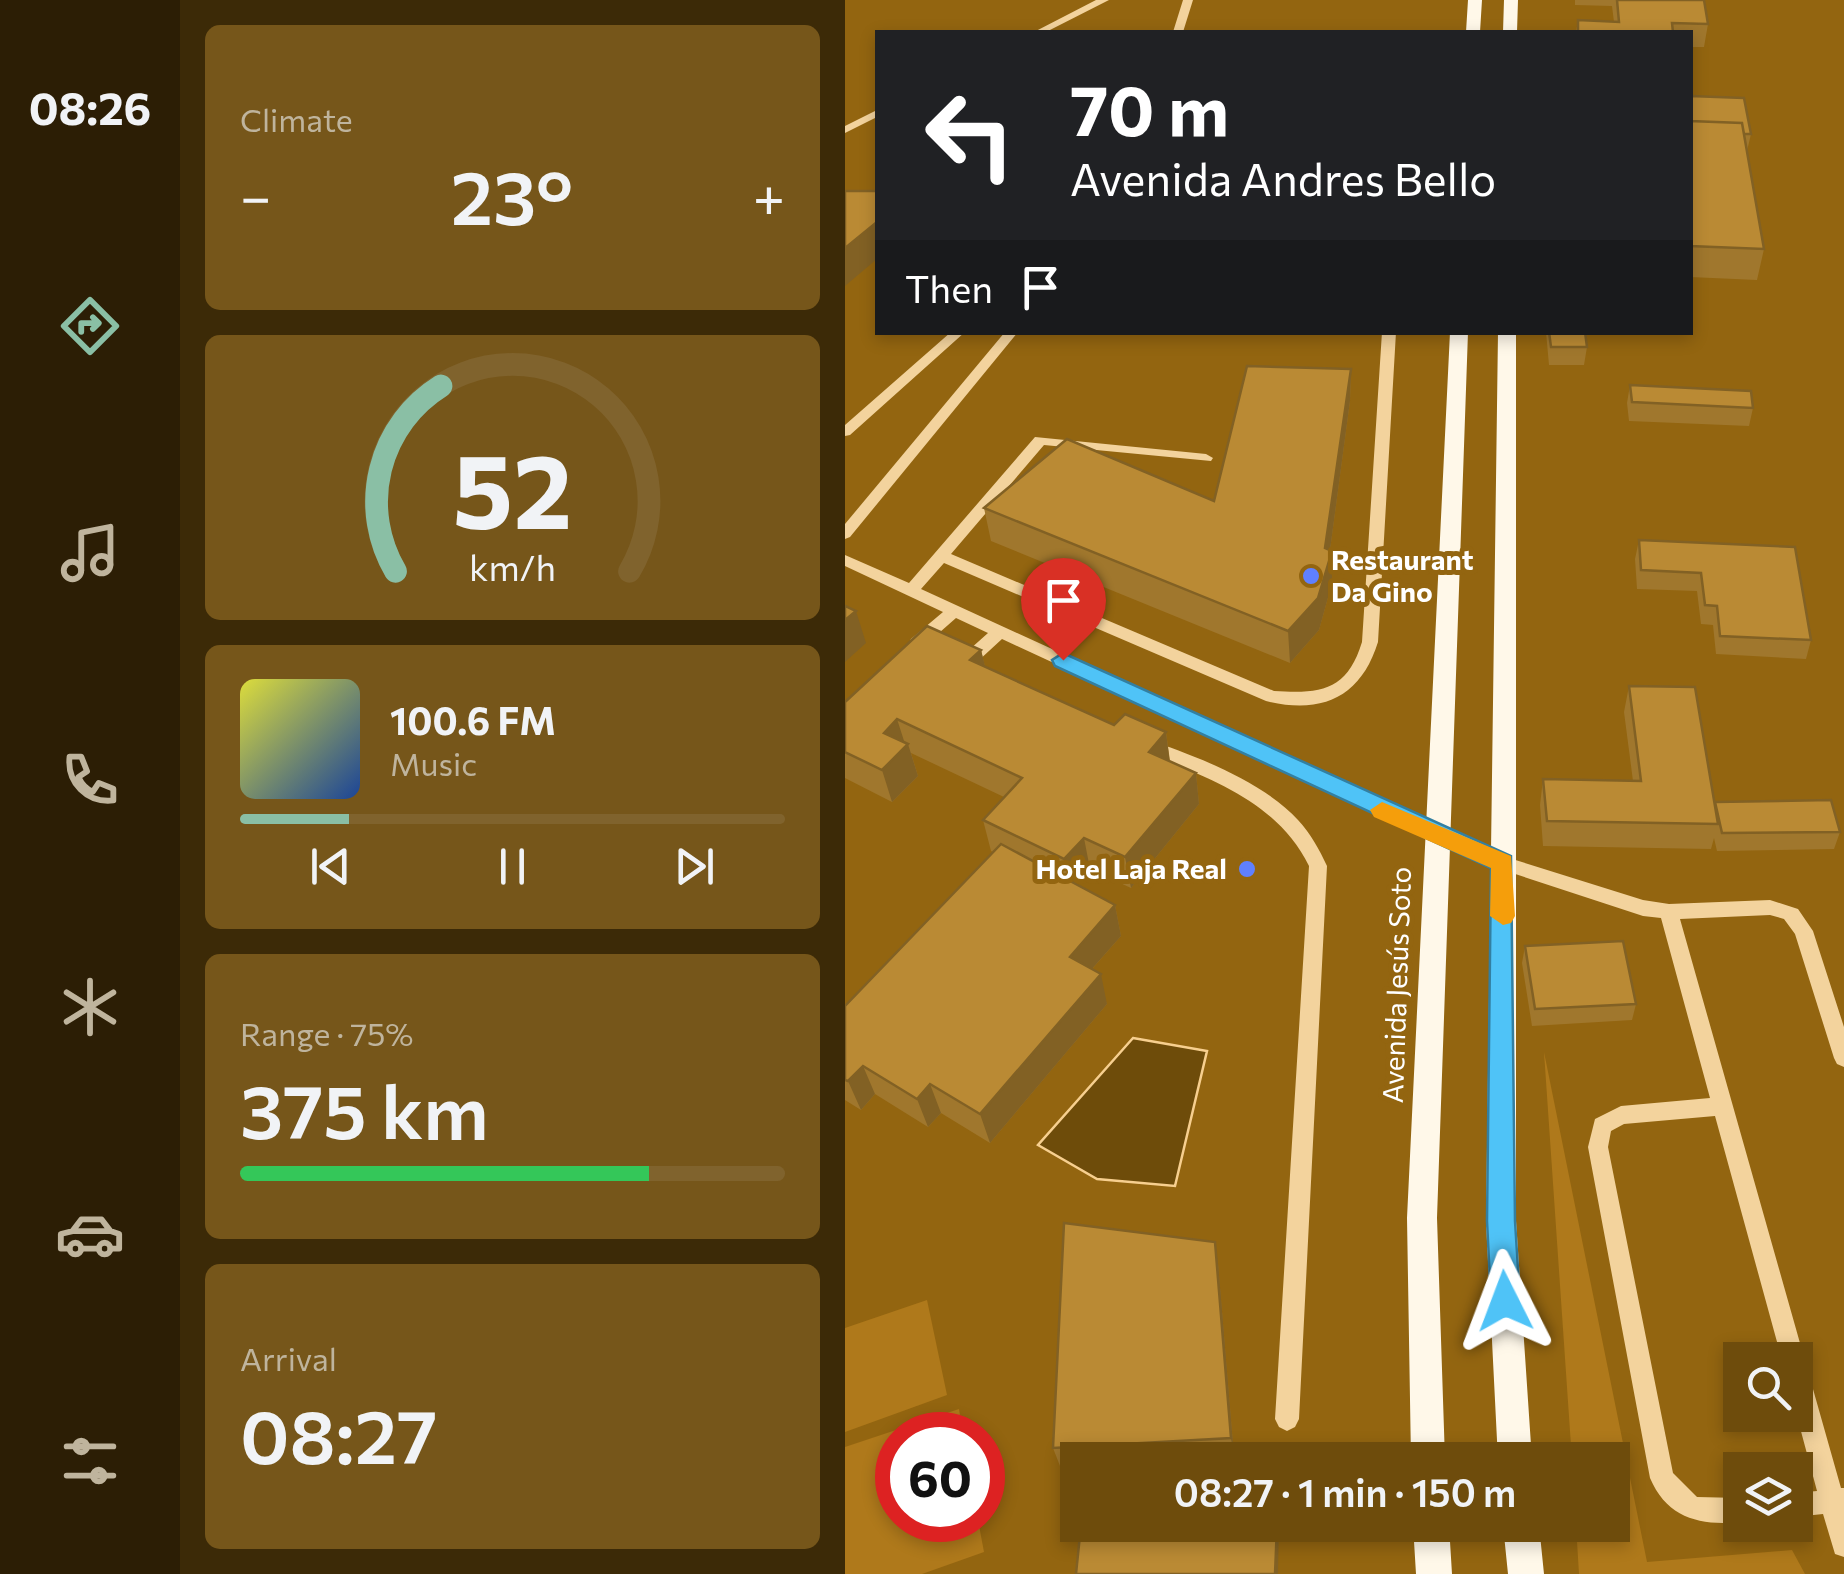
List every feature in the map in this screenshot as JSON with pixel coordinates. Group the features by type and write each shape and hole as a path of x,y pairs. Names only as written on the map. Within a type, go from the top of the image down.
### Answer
{"main road":[{"path":"1473,30 1475,0"},
{"path":"1510,30 1511,0"},
{"name":"Avenida Jesús Soto","path":"1428,1442 1423,1218 1459,335"},
{"path":"1507,335 1501,1221 1514,1442"},
{"path":"1432,1542 1434,1574"},
{"path":"1523,1542 1526,1574"}],"street":[{"path":"1043,30 1104,0"},
{"path":"1179,30 1187,0"},
{"path":"847,129 875,114"},
{"path":"847,129 875,128"},
{"path":"845,432 956,335"},
{"path":"845,534 1009,335"},
{"path":"939,555 1272,696 1308,700 1335,693 1363,671 1370,642 1389,335"},
{"path":"911,591 1040,440 1206,458"},
{"path":"845,560 1153,709 1503,863 1669,912 1771,908 1791,914 1804,932 1844,1058"},
{"path":"900,658 954,611"},
{"path":"984,671 966,662 999,632"},
{"path":"1127,736 1269,801 1308,839 1318,866 1287,1419"},
{"path":"1669,912 1788,1342"},
{"path":"1721,1106 1621,1115 1602,1126 1598,1147 1661,1478 1678,1504 1707,1514 1723,1512"},
{"path":"1813,1421 1839,1501 1844,1545"},
{"path":"1813,1503 1839,1501"}],"shaded area":[{"path":"1133,1038 1207,1051 1175,1186 1097,1179 1038,1145"},
{"path":"1544,1052 1623,1442 1571,1442"},
{"path":"927,1300 947,1395 900,1412 875,1412 875,1421 845,1432 845,1328"},
{"path":"875,1437 875,1542 982,1542 984,1552 922,1574 845,1574 845,1447"},
{"path":"1630,1478 1647,1562 1792,1550 1805,1574 1579,1574 1577,1542 1630,1542"}],"building":[{"path":"1617,0 1704,0 1708,24 1672,23 1673,30 1578,30 1578,20 1619,22"},
{"path":"1693,96 1744,98 1751,134 1744,134 1742,123 1693,121"},
{"path":"1693,121 1742,123 1764,249 1693,246"},
{"path":"845,191 875,191 875,224 845,248"},
{"path":"1549,335 1585,335 1587,347 1551,347"},
{"path":"1247,366 1351,369 1325,548 1332,551 1318,598 1288,631 984,508 1067,439 1214,501"},
{"path":"1630,385 1751,391 1753,408 1632,402"},
{"path":"1639,540 1795,547 1811,640 1720,636 1717,606 1705,605 1701,573 1641,570"},
{"path":"845,606 856,611 845,620"},
{"name":"Hotel Laja Real","path":"927,626 981,650 970,660 1114,725 1125,714 1166,732 1149,752 1196,773 1125,857 1084,838 1064,859 983,820 1022,778 897,719 884,733 908,744 882,770 845,752 845,702"},
{"path":"1629,686 1695,687 1718,824 1547,821 1543,779 1641,781"},
{"path":"1831,800 1840,832 1722,833 1715,802"},
{"path":"1001,844 1115,905 1070,957 1101,974 980,1114 930,1084 917,1099 863,1066 845,1080 845,1006"},
{"path":"1623,941 1636,1004 1535,1009 1525,946"},
{"path":"1064,1223 1215,1242 1231,1438 1060,1442 1060,1448 1053,1448"},
{"path":"1079,1542 1276,1542 1275,1574 1076,1574"}],"slow traffic":[{"path":"1382,810 1503,863 1503,916"}],"place":[{"name":"Restaurant Da Gino","path":"1311,576"},
{"name":"Hotel Laja Real","path":"1247,869"}],"route":[{"path":"1063,660 1503,863 1501,1221 1505,1301"}]}
